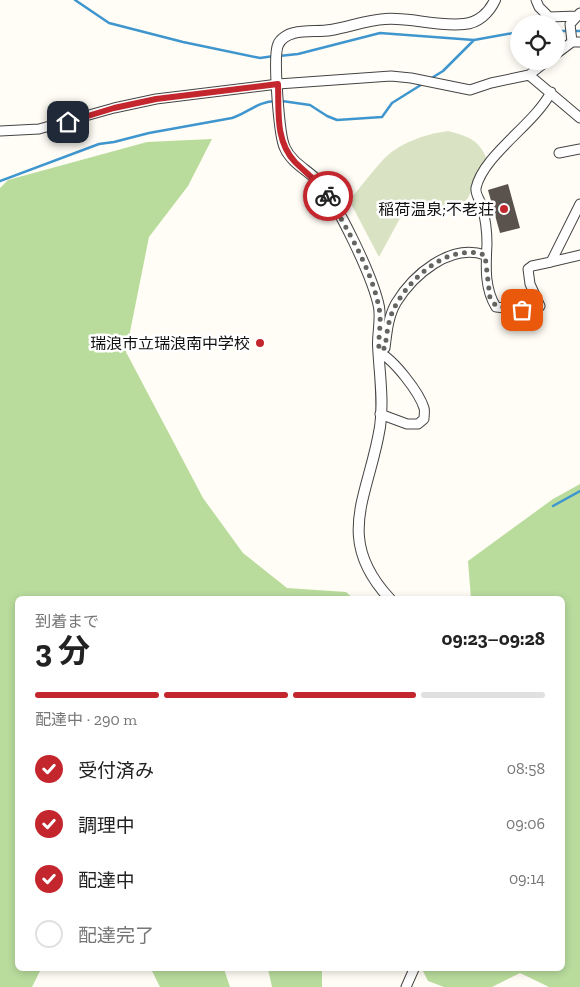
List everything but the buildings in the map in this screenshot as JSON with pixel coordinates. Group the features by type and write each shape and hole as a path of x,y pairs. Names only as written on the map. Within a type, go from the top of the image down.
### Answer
{"street":[{"path":"387,596 378,586 366,567 359,547 358,532 360,510 377,442 380,414 380,311 368,273 327,194 317,180 285,150 280,136 276,65 278,45 284,37 293,33 330,30 385,19 464,24 478,20 490,10 495,0"},
{"path":"536,0 539,7 549,17 579,14"},
{"path":"565,49 576,42 570,24 579,14"},
{"path":"0,131 39,129 114,108 156,99 278,84 391,76 470,90 491,83 529,75 535,70"},
{"path":"529,75 580,118"},
{"path":"551,92 545,105 492,161 482,174 476,187 476,192 482,205 487,243 485,255 490,298 496,306 536,311 540,306 530,284 528,269 532,266 580,255"},
{"path":"559,153 580,149"},
{"path":"551,262 580,204"},
{"path":"379,352 385,348 388,324 396,304 412,282 424,271 443,259 467,252 485,255"},
{"path":"379,352 387,357 411,385 424,409 424,419 418,424 407,424 380,414"},
{"path":"406,987 413,971"}],"green space":[{"path":"448,131 462,135 477,143 487,160 468,198 460,206 436,213 404,211 379,257 349,200 382,161 396,149 412,140"},
{"path":"212,139 188,186 149,237 126,352 203,498 243,553 287,588 346,592 351,596 15,596 15,971 40,971 32,987 0,987 0,188 8,180 147,142"},
{"path":"580,484 580,987 549,987 520,973 492,987 444,987 428,981 423,971 565,971 565,596 471,596 468,561 553,499"},
{"path":"152,971 225,971 230,987 160,987"},
{"path":"268,971 322,971 322,987 272,987"}],"waterway":[{"path":"75,0 109,23 183,42 260,58 274,56"},
{"path":"565,31 580,31"},
{"path":"279,56 298,54 380,33 474,40 510,34"},
{"path":"430,79 443,71 474,40"},
{"path":"282,101 310,105 337,120 382,117 392,103 424,83"},
{"path":"0,181 99,144 232,118 258,105 276,101"},
{"path":"553,506 580,491"}],"way so far":[{"path":"328,196 368,273 376,294 380,311 379,350 385,348 388,324 396,304 412,282 432,264 467,252 478,252 485,255 490,298 496,306 522,310"}],"place":[{"name":"稲荷温泉;不老荘","path":"504,209"},
{"name":"瑞浪市立瑞浪南中学校","path":"260,343"}],"route":[{"path":"68,122 114,108 156,99 278,84 280,136 285,150 317,180 328,196"}]}
